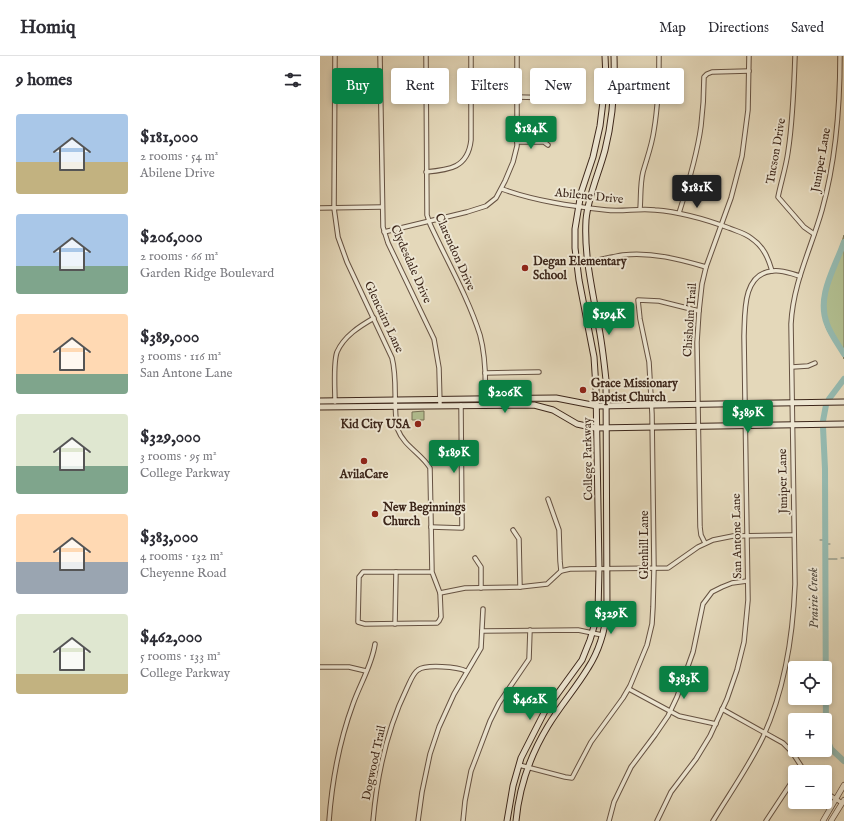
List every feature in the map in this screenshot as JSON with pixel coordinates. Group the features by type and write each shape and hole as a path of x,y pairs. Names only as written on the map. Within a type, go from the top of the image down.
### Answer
{"main road":[{"name":"College Parkway","path":"507,821 513,786 519,765 545,712 582,660 598,613 599,568 597,406 594,357 579,280 575,248 575,229 582,189 593,157 600,126 606,78 605,56"},
{"name":"College Parkway","path":"516,821 522,788 528,768 547,727 589,668 595,656 602,635 607,610 606,380 586,248 588,208 605,149 613,111 614,56"},
{"path":"575,248 586,248"},
{"path":"320,401 556,398 597,406 844,402"},
{"path":"320,407 534,405 553,410 585,427 597,428 844,424"}],"street":[{"name":"Glencairn Lane","path":"335,56 334,208 338,237 347,262 392,358 395,374 397,430 404,441 427,463 430,468 432,572 440,593 441,618 437,623 395,624"},
{"name":"Clydesdale Drive","path":"380,56 382,207 384,232 434,339 439,360 440,405"},
{"name":"Clarendon Drive","path":"426,56 426,208 429,222 475,321 482,345 485,372 485,405"},
{"path":"426,172 449,170 459,165 470,149 471,56"},
{"path":"517,56 517,68"},
{"path":"640,210 643,173 657,114 659,56"},
{"name":"Chisholm Trail","path":"705,543 701,535 700,528 697,342 698,311 706,267 722,225 742,156 748,110 749,56"},
{"name":"Tucson Drive","path":"795,56 794,98 791,128 784,174 778,197 804,227 814,234"},
{"name":"Juniper Lane","path":"713,821 751,760 765,732 778,698 790,646 794,599 792,310 800,276 822,210 830,172 838,112 840,56"},
{"path":"679,213 687,188 700,133 704,77 712,72 749,71"},
{"path":"384,232 429,222 480,208 496,198 502,189 513,162 517,142 517,104"},
{"path":"838,112 844,113"},
{"path":"517,142 544,142 548,145"},
{"name":"Abilene Drive","path":"502,189 526,197 588,208 616,211 668,211 722,225 751,237 766,254 772,270"},
{"path":"320,208 382,207"},
{"path":"587,262 624,255 647,254 671,257 706,267"},
{"path":"772,270 800,276"},
{"name":"San Antone Lane","path":"657,821 671,792 696,759 716,724 735,677 744,642 748,600 745,314 748,293 755,280 772,270"},
{"name":"Glenhill Lane","path":"519,765 572,778 591,742 629,689 637,671 647,645 650,629 653,607 654,568 652,405 649,362 640,319 638,300 659,301 698,311"},
{"path":"335,407 335,362 337,352 359,326 374,318"},
{"path":"792,367 808,366 815,363"},
{"path":"485,372 539,372"},
{"path":"431,527 462,528 460,405"},
{"path":"548,499 559,530 561,571"},
{"path":"513,530 519,539 520,587"},
{"path":"440,593 465,588 520,587 547,584 561,571 570,569 668,568 689,552 705,543 726,537 794,535"},
{"path":"475,558 481,567 481,588"},
{"path":"396,572 395,624 364,624 358,622 360,574 363,572 396,572 432,572"},
{"path":"609,821 614,802 630,767 655,735 670,711 682,686 693,652 702,604 712,592 732,583 747,581"},
{"path":"418,821 430,754 454,694 480,648 483,609"},
{"path":"463,821 465,801 472,771 493,715 506,691 529,659 530,630"},
{"path":"482,631 578,630 602,635"},
{"path":"329,821 334,775 342,737 353,703 373,656 376,644"},
{"path":"320,668 349,667 366,671"},
{"name":"Dogwood Trail","path":"373,821 389,735 402,699 414,673 423,668 449,667 466,671"},
{"path":"629,689 683,717 716,724"},
{"path":"722,709 782,743 792,752 800,765"},
{"path":"823,821 844,785"},
{"path":"766,821 788,788"},
{"path":"831,821 843,801 832,796"}],"green space":[{"path":"844,235 844,359 843,354 826,327 822,302 827,280"},
{"path":"424,411 424,420 412,420 412,412"}],"waterway":[{"name":"Prairie Creek","path":"844,242 828,282 824,303 824,314 827,324 844,354"},
{"name":"Prairie Creek","path":"829,399 844,379"},
{"name":"Prairie Creek","path":"823,421 826,405"},
{"name":"Prairie Creek","path":"823,427 825,469 826,736 831,749 844,761"},
{"name":"Prairie Creek","path":"820,540 825,540"},
{"name":"Prairie Creek","path":"825,544 830,544"},
{"path":"825,559 837,559"}],"place":[{"name":"Degan Elementary School","path":"525,268"},
{"name":"Grace Missionary Baptist Church","path":"583,390"},
{"name":"Kid City USA","path":"418,424"},
{"name":"AvilaCare","path":"364,461"},
{"name":"New Beginnings Church","path":"375,514"}]}
